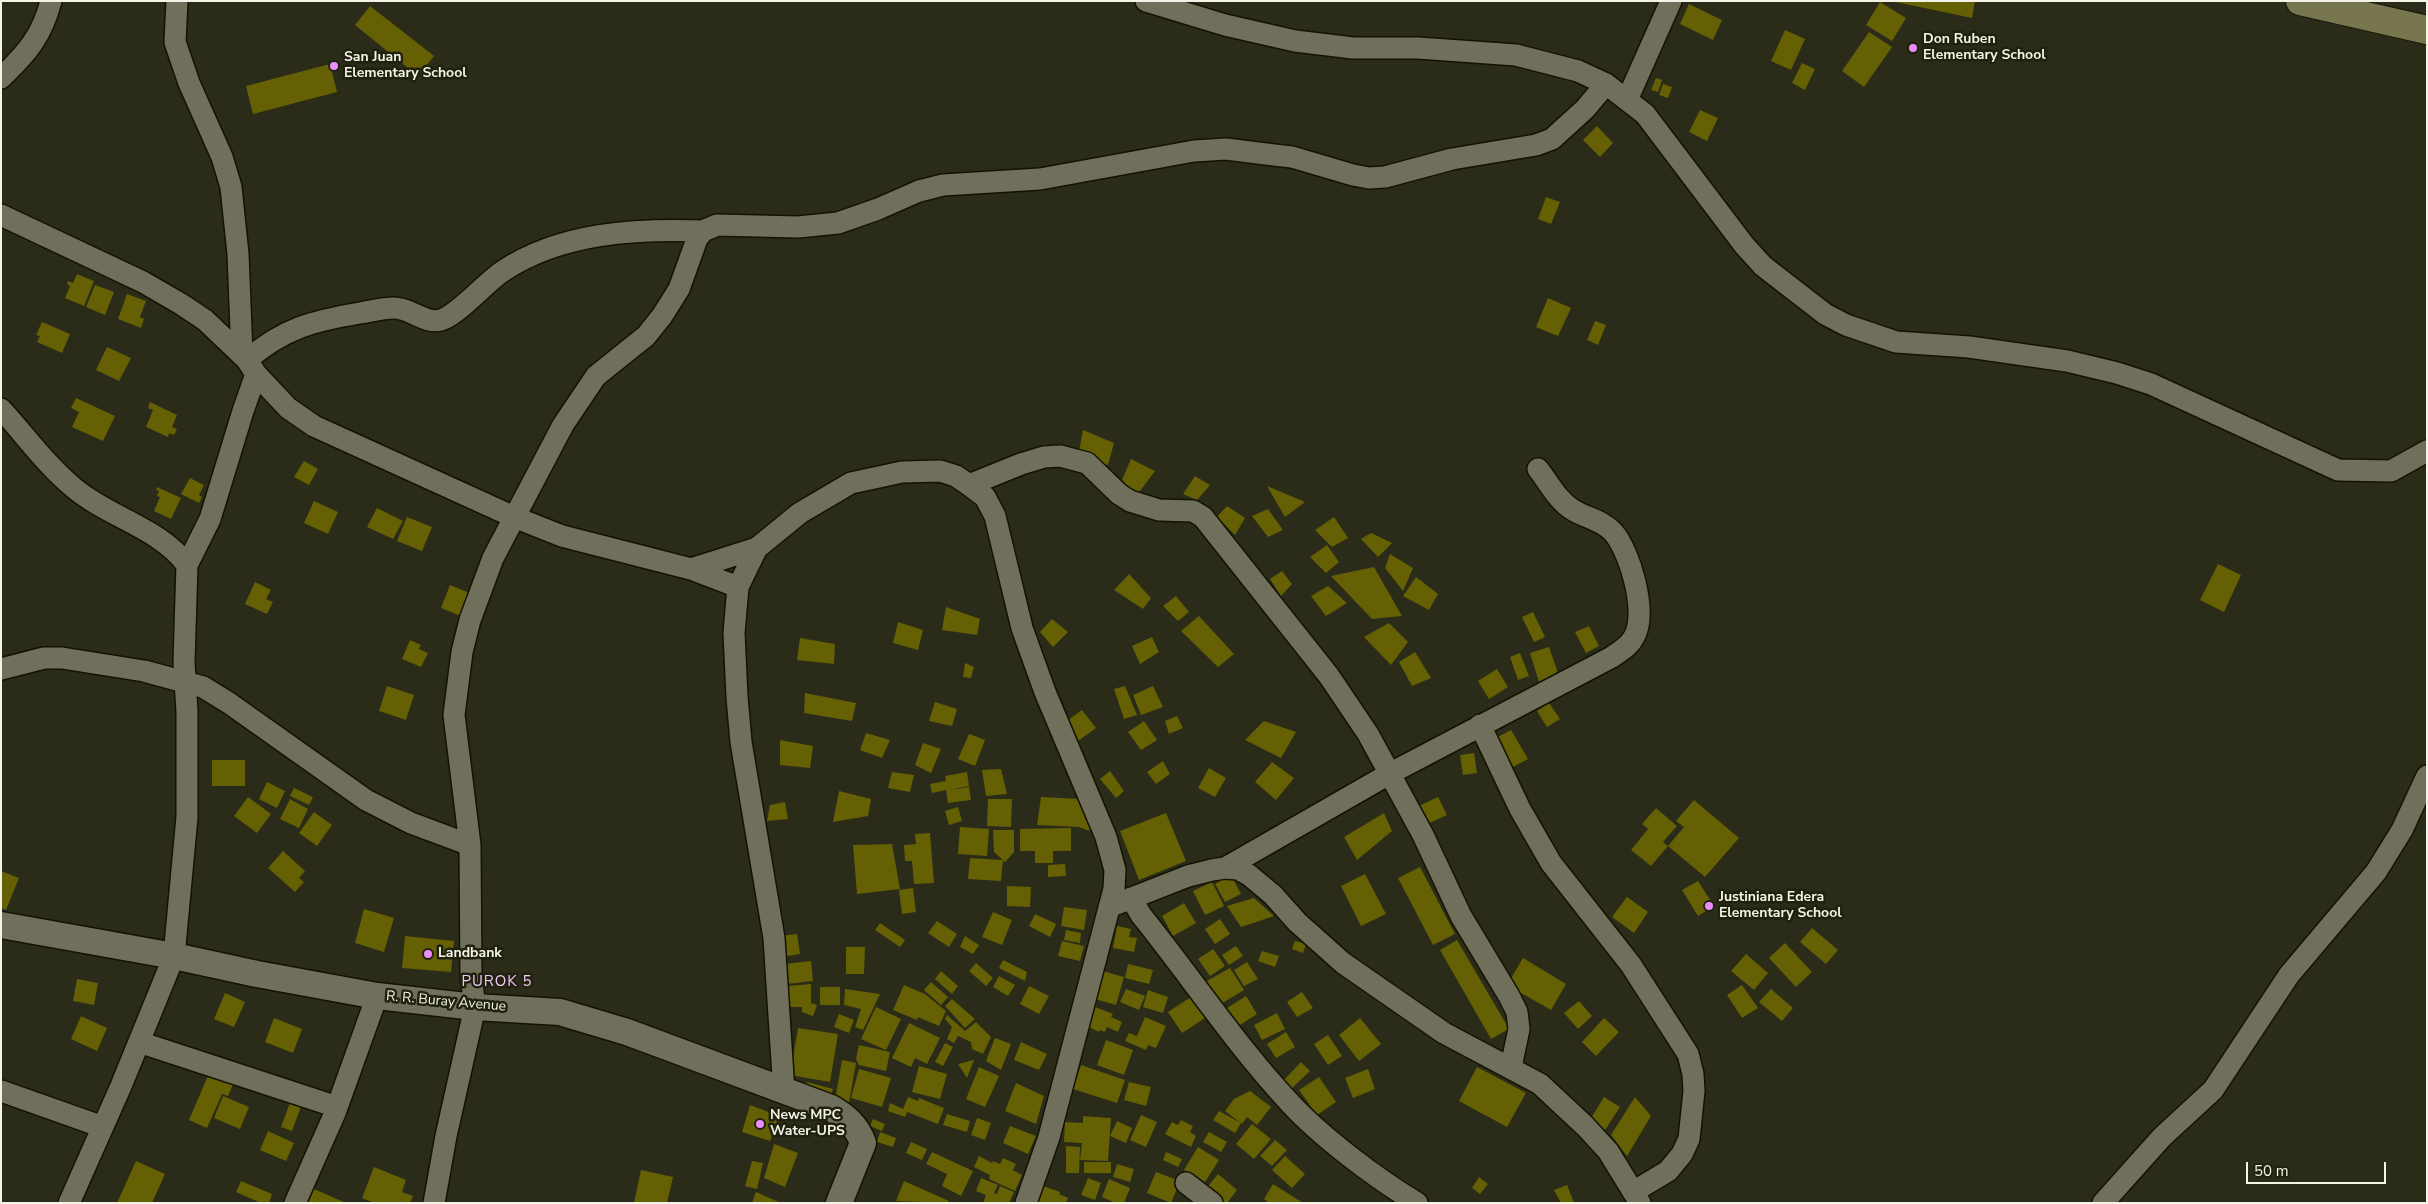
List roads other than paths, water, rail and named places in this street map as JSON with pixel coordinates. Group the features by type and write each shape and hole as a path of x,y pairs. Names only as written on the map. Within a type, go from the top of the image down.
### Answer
{"main road":[{"path":"2300,1 2427,30"}],"street":[{"path":"1,78 15,64 42,30 51,1"},
{"path":"69,1203 103,1127 174,956 187,817 184,662 188,565 210,519 240,418 249,363 231,186 222,157 190,83 175,42 177,1"},
{"path":"1146,1 1225,25 1295,40 1353,48 1418,48 1516,55 1578,71 1606,84 1645,114 1744,245 1763,266 1802,297 1846,325 1896,342 1969,347 2066,361 2117,373 2151,384 2338,470 2392,471 2427,451"},
{"path":"1627,100 1671,1"},
{"path":"249,363 273,339 289,331 337,317 395,308 407,310 430,321 442,320 456,311 490,280 519,260 542,250 593,237 633,231 703,231 718,225 798,227 838,222 878,209 919,191 943,185 1040,179 1194,151 1226,149 1292,157 1353,175 1369,178 1385,177 1452,159 1536,145 1552,139 1585,109 1606,84"},
{"path":"1,215 143,282 205,320 249,363 288,408 314,426 514,517 562,536 690,569 738,587"},
{"path":"434,1203 446,1136 475,1007 472,976 470,845 454,715 457,684 470,620 493,558 580,397 607,365 646,336 671,303 688,269 697,239 703,231"},
{"path":"1,409 74,488 110,512 154,536 188,565"},
{"path":"969,485 1021,464 1044,457 1060,456 1087,463 1119,494 1130,501 1158,510 1193,511 1203,517 1329,676 1368,734 1423,835 1461,916 1510,996 1517,1012 1519,1029 1511,1067"},
{"path":"1224,868 1480,725 1612,657 1628,646 1636,636 1638,619 1637,597 1627,554 1621,544 1603,524 1562,502 1538,469"},
{"path":"690,569 757,548 806,509 851,483 902,472 940,471 956,476 985,497 995,516 1022,628 1030,653 1106,837 1114,870 1114,889 1049,1137 1026,1203"},
{"path":"757,548 738,587 734,633 737,697 744,761 774,938 784,1092"},
{"path":"1,669 44,658 62,658 144,671 185,681 214,694 366,800 411,823 470,845"},
{"path":"1109,906 1188,876 1224,868 1238,869 1260,884 1297,922 1343,963 1444,1032 1540,1084 1585,1126 1608,1151 1637,1197 1668,1171 1682,1154 1689,1139 1694,1074 1688,1054 1631,965 1551,863 1520,809 1480,725"},
{"path":"2103,1203 2162,1137 2212,1090 2289,975 2376,872 2402,830 2427,776"},
{"path":"1131,898 1141,915 1250,1056 1290,1103 1347,1152 1417,1203"},
{"name":"R. R. Buray Avenue","path":"1,925 174,956 257,974 377,996 475,1007 560,1012 628,1032 831,1108 844,1115 853,1124 863,1143 838,1203"},
{"path":"295,1203 337,1107 377,996"},
{"path":"139,1042 337,1107"},
{"path":"1,1091 103,1127"},
{"path":"1186,1183 1212,1203"}],"place":[{"name":"Don Ruben Elementary School","path":"1913,48"},
{"name":"San Juan Elementary School","path":"334,66"},
{"name":"Justiniana Edera Elementary School","path":"1709,906"},
{"name":"Landbank","path":"428,954"},
{"name":"News MPC Water-UPS","path":"760,1124"}],"district":[{"name":"PUROK 5","path":"497,982"}]}
